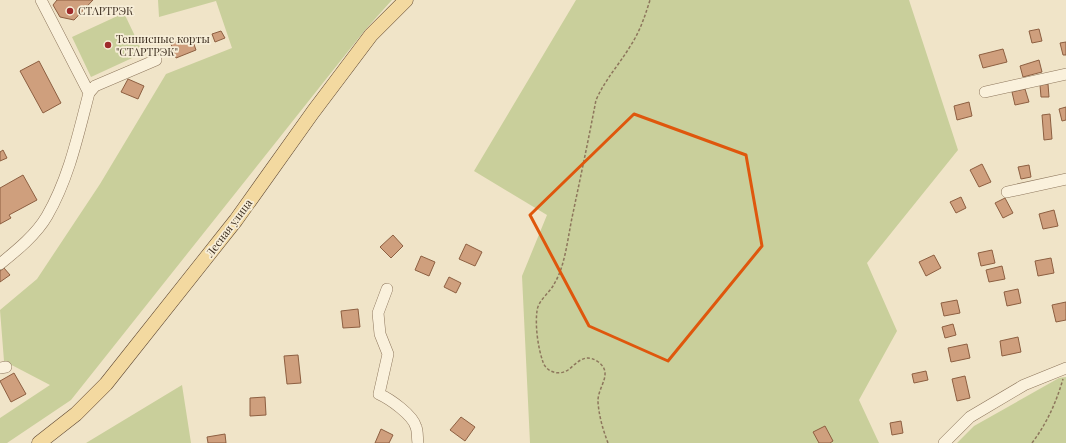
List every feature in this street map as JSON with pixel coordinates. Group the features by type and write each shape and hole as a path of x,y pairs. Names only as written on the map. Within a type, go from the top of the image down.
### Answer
{"main road":[{"name":"Лесная улица","path":"39,443 76,414 106,384 236,220 313,112 371,35 406,0"}],"street":[{"path":"41,0 89,93"},
{"path":"0,264 17,251 46,218 66,177 89,93 95,86 156,60"},
{"path":"985,92 1066,74"},
{"path":"1006,192 1066,179"},
{"path":"387,289 378,313 380,334 388,354 379,394 388,398 408,416 416,426 418,443"},
{"path":"944,443 970,417 1024,385 1065,372"}],"path":[{"path":"608,443 603,429 598,403 599,393 605,379 602,366 594,360 586,358 578,361 565,372 556,373 546,367 542,356 537,326 537,308 553,286 563,260 596,100 604,83 635,39 650,0"},
{"path":"1032,443 1043,428 1056,403 1065,372"}],"highlighted area":[{"path":"634,114 746,155 762,246 668,361 589,326 530,215"}],"green space":[{"path":"158,0 392,0 365,30 71,400 7,443 0,443 0,418 50,385 4,361 0,310 37,279 100,184 166,74 232,48 216,1 159,17"},
{"path":"576,0 909,0 958,150 867,263 897,331 859,400 879,443 530,443 522,276 547,215 474,171"},
{"name":"Теннисные корты \"СТАРТРЭК\"","path":"124,13 143,53 91,77 72,37"},
{"path":"1066,377 1066,443 957,443 974,426 1059,378"},
{"path":"182,385 191,443 86,443"}],"building":[{"name":"СТАРТРЭК","path":"57,0 93,0 74,20 60,17 53,5"},
{"path":"1039,29 1042,41 1032,43 1029,31"},
{"path":"221,31 225,38 215,42 212,34"},
{"path":"191,36 196,50 176,58 171,44"},
{"path":"1066,42 1066,55 1063,55 1060,43"},
{"path":"1003,49 1007,62 983,68 979,55"},
{"path":"1039,60 1042,72 1023,77 1020,66"},
{"path":"39,61 61,103 43,113 20,71"},
{"path":"128,79 144,86 138,99 121,92"},
{"path":"1048,84 1049,97 1041,97 1040,85"},
{"path":"1025,89 1029,102 1015,105 1012,92"},
{"path":"969,102 972,116 957,120 954,106"},
{"path":"1066,107 1066,120 1062,121 1059,109"},
{"path":"1050,114 1052,139 1044,140 1042,115"},
{"path":"3,150 7,158 0,161 0,152"},
{"path":"982,164 991,182 979,187 970,170"},
{"path":"1029,165 1031,177 1021,179 1018,167"},
{"path":"23,175 37,200 9,215 11,218 0,224 0,188"},
{"path":"961,197 966,208 956,213 950,202"},
{"path":"1005,198 1013,213 1003,218 995,203"},
{"path":"1054,210 1058,226 1043,229 1039,214"},
{"path":"393,235 403,246 391,258 380,247"},
{"path":"466,244 482,252 475,266 459,259"},
{"path":"992,250 995,263 981,266 978,253"},
{"path":"934,255 941,268 926,276 919,262"},
{"path":"421,256 435,262 429,276 415,270"},
{"path":"1051,258 1054,273 1038,276 1035,261"},
{"path":"1002,266 1005,279 989,282 986,270"},
{"path":"4,268 10,275 0,282 0,271"},
{"path":"449,277 461,283 456,293 444,287"},
{"path":"1018,289 1021,303 1007,306 1004,292"},
{"path":"957,300 960,313 944,316 941,303"},
{"path":"1066,302 1066,320 1056,322 1052,305"},
{"path":"358,309 360,327 343,328 341,311"},
{"path":"953,324 956,335 945,338 942,327"},
{"path":"1018,337 1021,352 1002,356 1000,341"},
{"path":"967,344 970,358 951,362 948,348"},
{"path":"298,355 301,383 287,384 284,356"},
{"path":"926,371 928,380 914,383 912,374"},
{"path":"14,373 26,394 11,402 0,381"},
{"path":"965,376 970,398 957,401 952,379"},
{"path":"265,397 266,415 250,416 250,398"},
{"path":"461,417 475,427 465,441 450,430"},
{"path":"901,421 903,433 892,435 890,423"},
{"path":"825,426 833,441 830,443 819,443 813,432"},
{"path":"381,429 393,435 389,443 375,443"},
{"path":"225,434 226,443 208,443 207,437"}],"place":[{"name":"СТАРТРЭК","path":"70,11"},
{"name":"Теннисные корты \"СТАРТРЭК\"","path":"108,45"}]}
